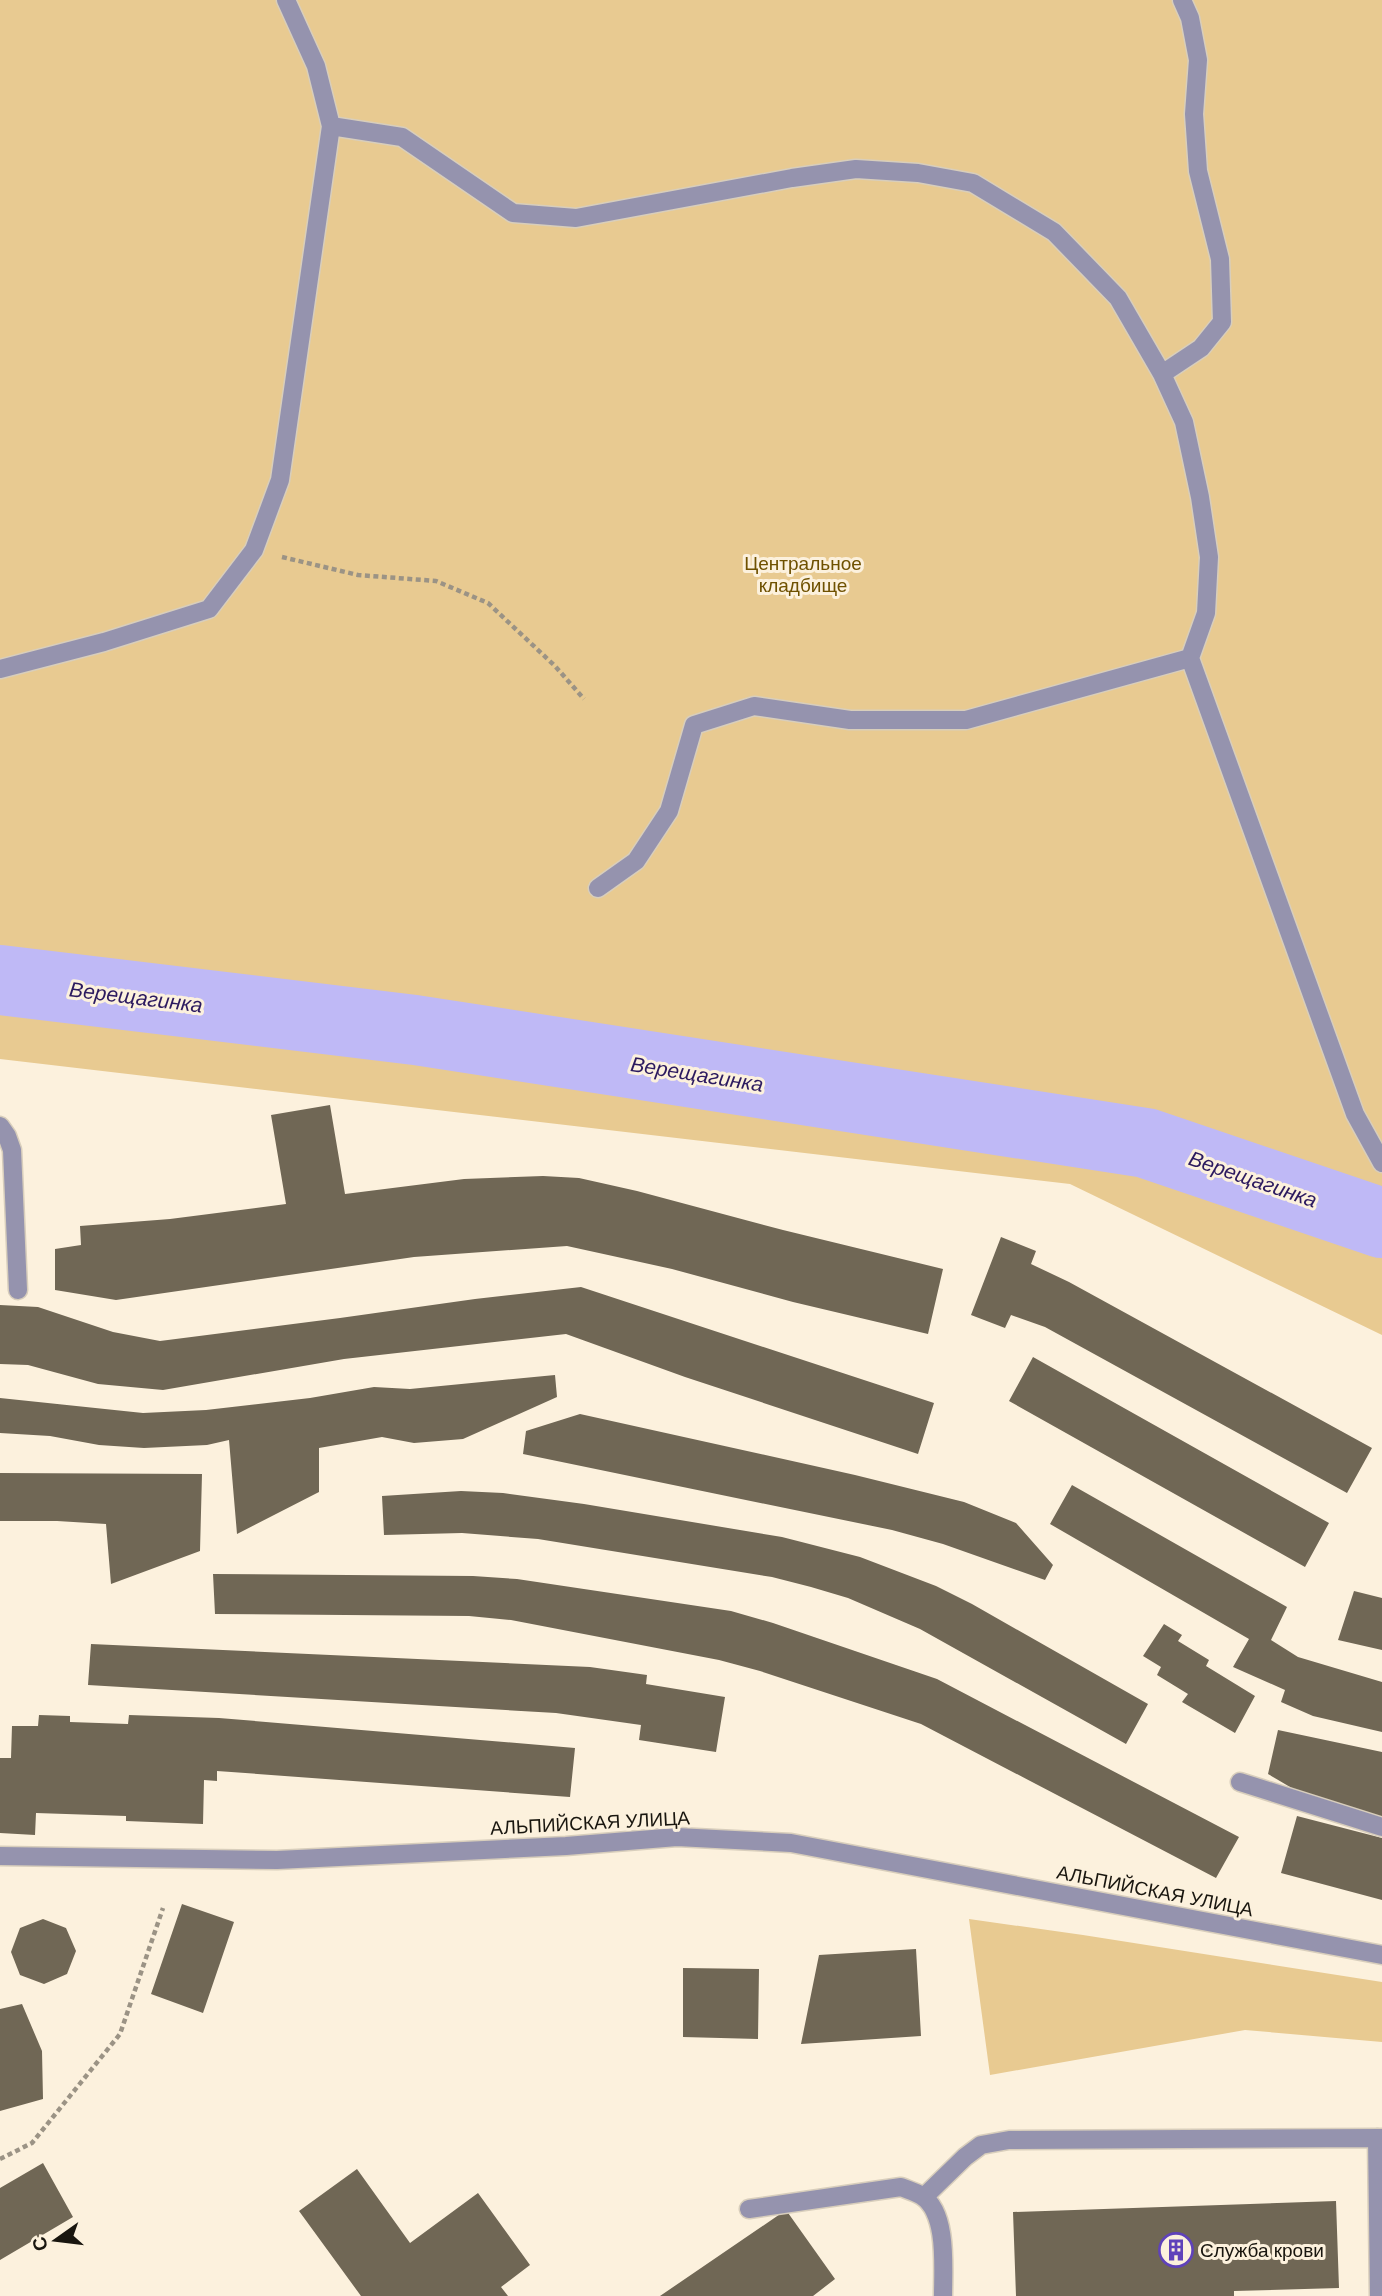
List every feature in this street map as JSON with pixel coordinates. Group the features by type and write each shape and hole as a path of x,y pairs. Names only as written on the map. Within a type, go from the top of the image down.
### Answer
{"street":[{"path":"0,669 104,642 209,609 254,550 280,480 331,126 316,66 286,0"},
{"path":"1162,374 1201,348 1222,322 1220,259 1198,171 1195,114 1198,60 1190,18 1182,0"},
{"path":"331,126 402,137 513,213 576,218 792,178 856,169 918,173 973,183 1054,232 1118,298 1162,374 1184,422 1209,557 1206,613 1190,658 1355,1114 1382,1163"},
{"path":"598,888 636,861 669,811 694,726 754,706 850,720 966,720 1190,658"},
{"path":"0,1126 12,1150 18,1290"},
{"path":"1241,1782 1382,1827"},
{"name":"АЛЬПИЙСКАЯ УЛИЦА","path":"0,1856 277,1860 566,1846 677,1837 791,1843 1382,1955"},
{"path":"924,2197 965,2157 981,2146 1009,2140 1379,2138 1379,2296"},
{"path":"749,2209 901,2187 924,2197 938,2217 943,2296"}],"path":[{"path":"254,550 358,575 436,581 488,603 555,666 584,699"},
{"path":"0,2159 32,2143 120,2034 163,1908"}],"green space":[{"name":"Центральное кладбище","path":"0,0 1382,0 1382,1335 1070,1184 0,1059"},
{"path":"969,1919 1382,1982 1382,2042 1245,2030 990,2075"}],"building":[{"path":"330,1105 345,1194 464,1179 543,1176 579,1178 637,1191 943,1269 928,1334 793,1302 672,1269 567,1246 414,1257 116,1300 55,1290 55,1249 81,1245 80,1226 170,1219 286,1204 271,1115"},
{"path":"1001,1237 1036,1251 1031,1264 1069,1282 1372,1448 1347,1493 1045,1327 1011,1315 1005,1328 971,1315"},
{"path":"581,1287 934,1403 918,1454 685,1377 566,1334 344,1359 163,1390 98,1384 28,1365 0,1364 0,1305 38,1307 113,1332 160,1341"},
{"path":"1033,1357 1329,1523 1305,1567 1009,1401"},
{"path":"555,1375 557,1397 463,1439 414,1443 382,1437 319,1448 319,1492 237,1534 229,1440 207,1445 144,1448 99,1445 50,1436 0,1433 0,1398 143,1413 206,1410 310,1398 374,1387 410,1389"},
{"path":"580,1414 964,1502 1016,1523 1053,1565 1045,1580 943,1544 892,1530 523,1454 526,1431"},
{"path":"0,1473 202,1474 200,1551 111,1584 106,1524 0,1521"},
{"path":"1072,1485 1287,1607 1271,1640 1298,1657 1382,1682 1382,1732 1313,1716 1281,1702 1285,1690 1233,1667 1249,1639 1050,1524"},
{"path":"461,1491 503,1493 584,1504 782,1537 860,1557 936,1586 972,1604 1148,1704 1126,1744 920,1629 848,1598 811,1587 772,1577 538,1539 462,1533 384,1535 382,1496"},
{"path":"213,1574 473,1576 517,1579 731,1611 937,1679 1239,1837 1216,1878 921,1724 760,1671 719,1660 511,1620 469,1616 215,1614"},
{"path":"1354,1591 1382,1598 1382,1650 1338,1640"},
{"path":"1164,1624 1182,1635 1178,1641 1209,1660 1206,1666 1255,1696 1235,1733 1182,1702 1188,1694 1157,1675 1161,1667 1143,1656"},
{"path":"91,1644 590,1667 647,1675 646,1684 725,1697 716,1752 639,1740 641,1725 556,1713 88,1685"},
{"path":"39,1715 70,1716 70,1722 128,1724 129,1715 219,1718 575,1748 570,1797 217,1771 217,1781 204,1780 203,1824 126,1821 126,1816 36,1813 35,1835 0,1833 0,1758 11,1758 12,1726 38,1726"},
{"path":"1278,1730 1382,1752 1382,1817 1312,1800 1268,1774"},
{"path":"1297,1816 1382,1838 1382,1900 1281,1873"},
{"path":"182,1904 234,1922 203,2013 151,1994"},
{"path":"43,1919 66,1928 76,1951 67,1974 44,1984 20,1975 11,1952 20,1928"},
{"path":"916,1949 921,2036 801,2044 819,1955"},
{"path":"683,1968 759,1969 758,2039 683,2037"},
{"path":"22,2004 42,2051 43,2099 0,2111 0,2009"},
{"path":"43,2163 73,2217 0,2260 0,2188"},
{"path":"357,2169 410,2243 478,2193 530,2265 501,2287 508,2296 361,2296 299,2211"},
{"name":"Служба крови","path":"1336,2201 1339,2288 1234,2291 1234,2296 1016,2296 1013,2212"},
{"path":"786,2210 835,2279 813,2296 660,2296"}],"waterway":[{"name":"Верещагинка","path":"0,980 415,1030 1146,1143 1382,1223"}],"place":[{"name":"Служба крови","path":"1176,2250"}]}
